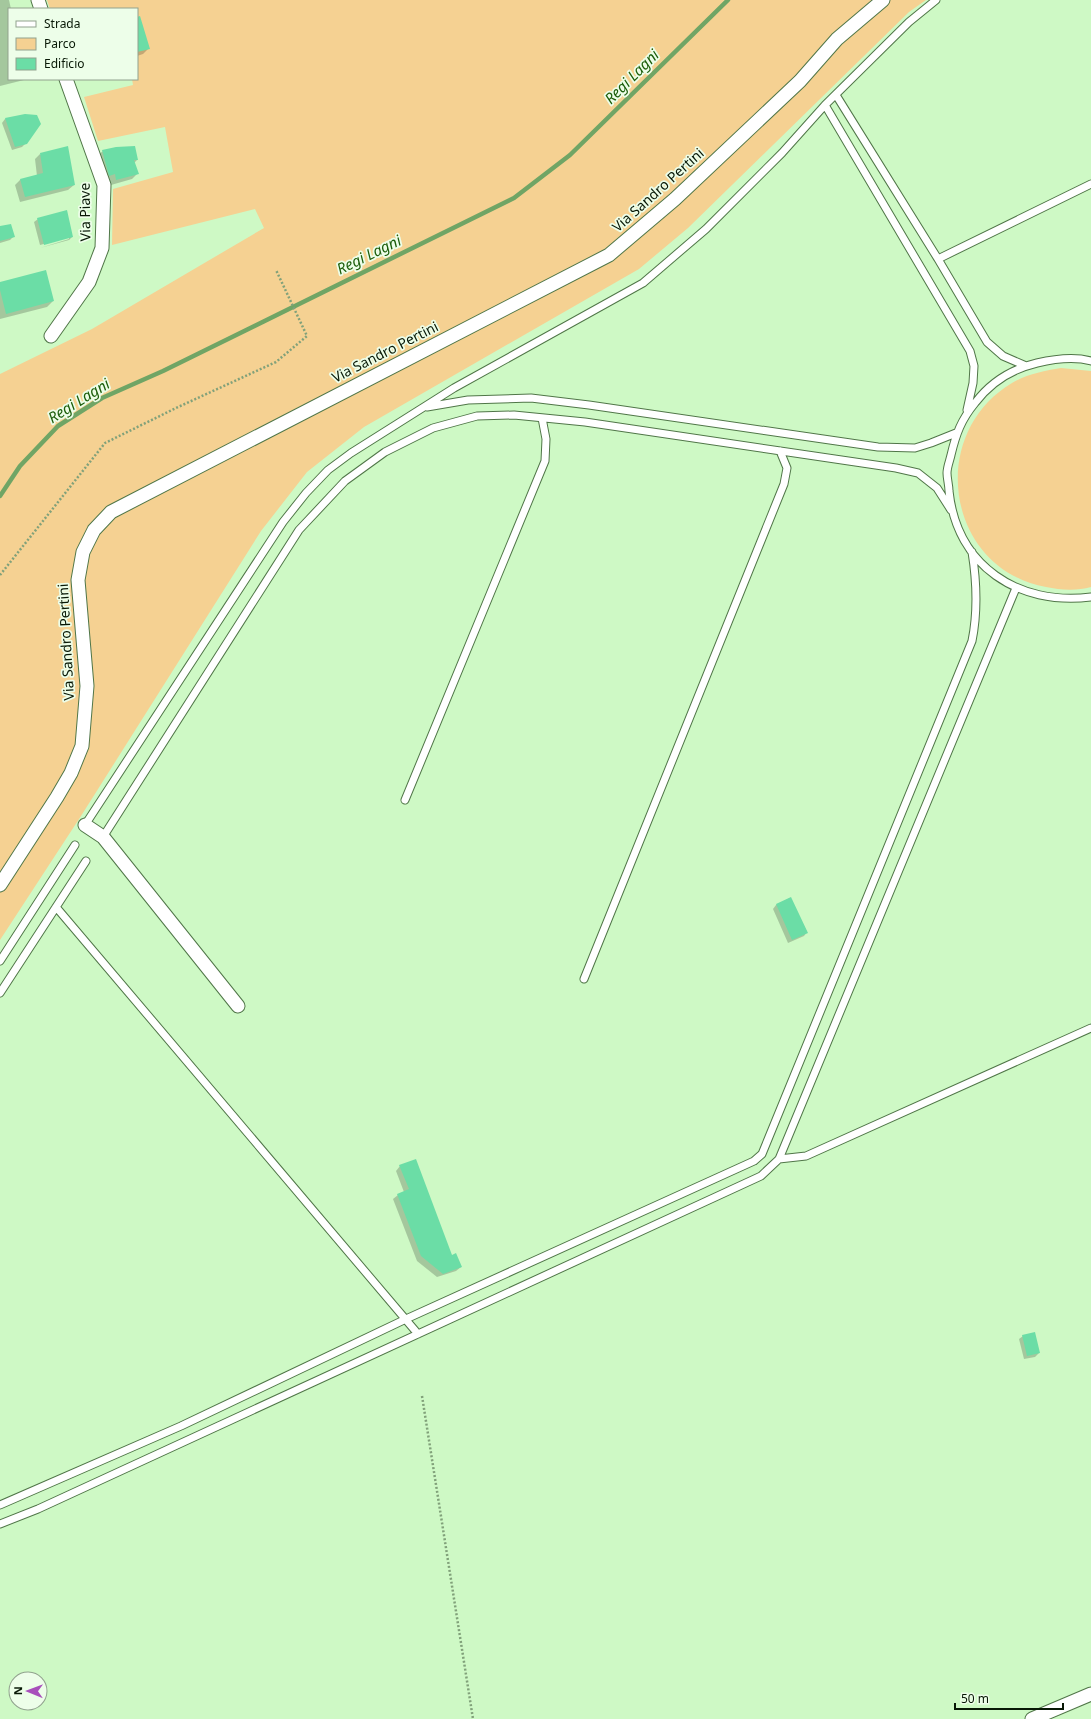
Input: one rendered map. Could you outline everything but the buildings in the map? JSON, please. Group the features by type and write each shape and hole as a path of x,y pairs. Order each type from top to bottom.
{"street":[{"name":"Via Sandro Pertini","path":"0,885 57,797 71,773 82,746 87,686 78,580 83,552 94,530 111,512 608,255 675,199 800,80 837,39 883,0"},
{"name":"Via Piave","path":"50,336 89,282 102,248 104,184 66,80"},
{"path":"85,825 103,837 238,1006"},
{"path":"1032,1719 1091,1694"}],"lane":[{"path":"85,825 283,522 306,493 328,470 351,453 454,388 643,283 706,229 782,153 825,105 908,22 936,0"},
{"path":"836,95 938,259 987,342 1003,356 1026,366"},
{"path":"825,105 970,350 974,366 973,383 966,413 956,434 947,472 951,510"},
{"path":"938,259 1091,184"},
{"path":"966,413 982,393 1003,377 1026,366 1055,359 1085,359 1091,361"},
{"path":"423,408 468,400 531,398 878,447 915,448 956,434"},
{"path":"103,837 299,530 345,481 386,452 433,428 477,416 514,415 585,422 896,468 918,473 937,488 951,510 960,532 972,552 992,573 1016,588 1040,596 1065,600 1091,597"},
{"path":"405,800 545,461 546,439 542,418"},
{"path":"584,979 784,484 787,468 780,451"},
{"path":"0,1505 181,1426 406,1319 754,1161 762,1154 972,641 977,605 976,575 972,552"},
{"path":"0,1524 38,1509 761,1176 780,1160 1016,588"},
{"path":"0,960 74,844"},
{"path":"0,993 86,861"},
{"path":"56,907 418,1334"},
{"path":"780,1160 806,1156 1091,1028"}],"path":[{"path":"0,575 105,443 176,408 276,362 307,336 276,270"},
{"path":"422,1396 473,1719"}],"green space":[{"path":"47,0 926,0 909,12 688,228 639,269 364,427 307,472 261,531 81,816 0,940 0,374 92,329 264,228 255,209 112,245 113,189 173,172 165,127 98,141 84,97 133,85 132,80 138,80 138,8 50,8"},
{"path":"1061,368 1091,371 1091,587 1074,590 1046,587 1012,575 986,555 969,528 959,497 959,465 967,434 985,406 1012,383 1024,377"}],"waterway":[{"name":"Regi Lagni","path":"0,496 20,466 58,426 102,398 163,371 514,198 570,155 728,0"}]}
